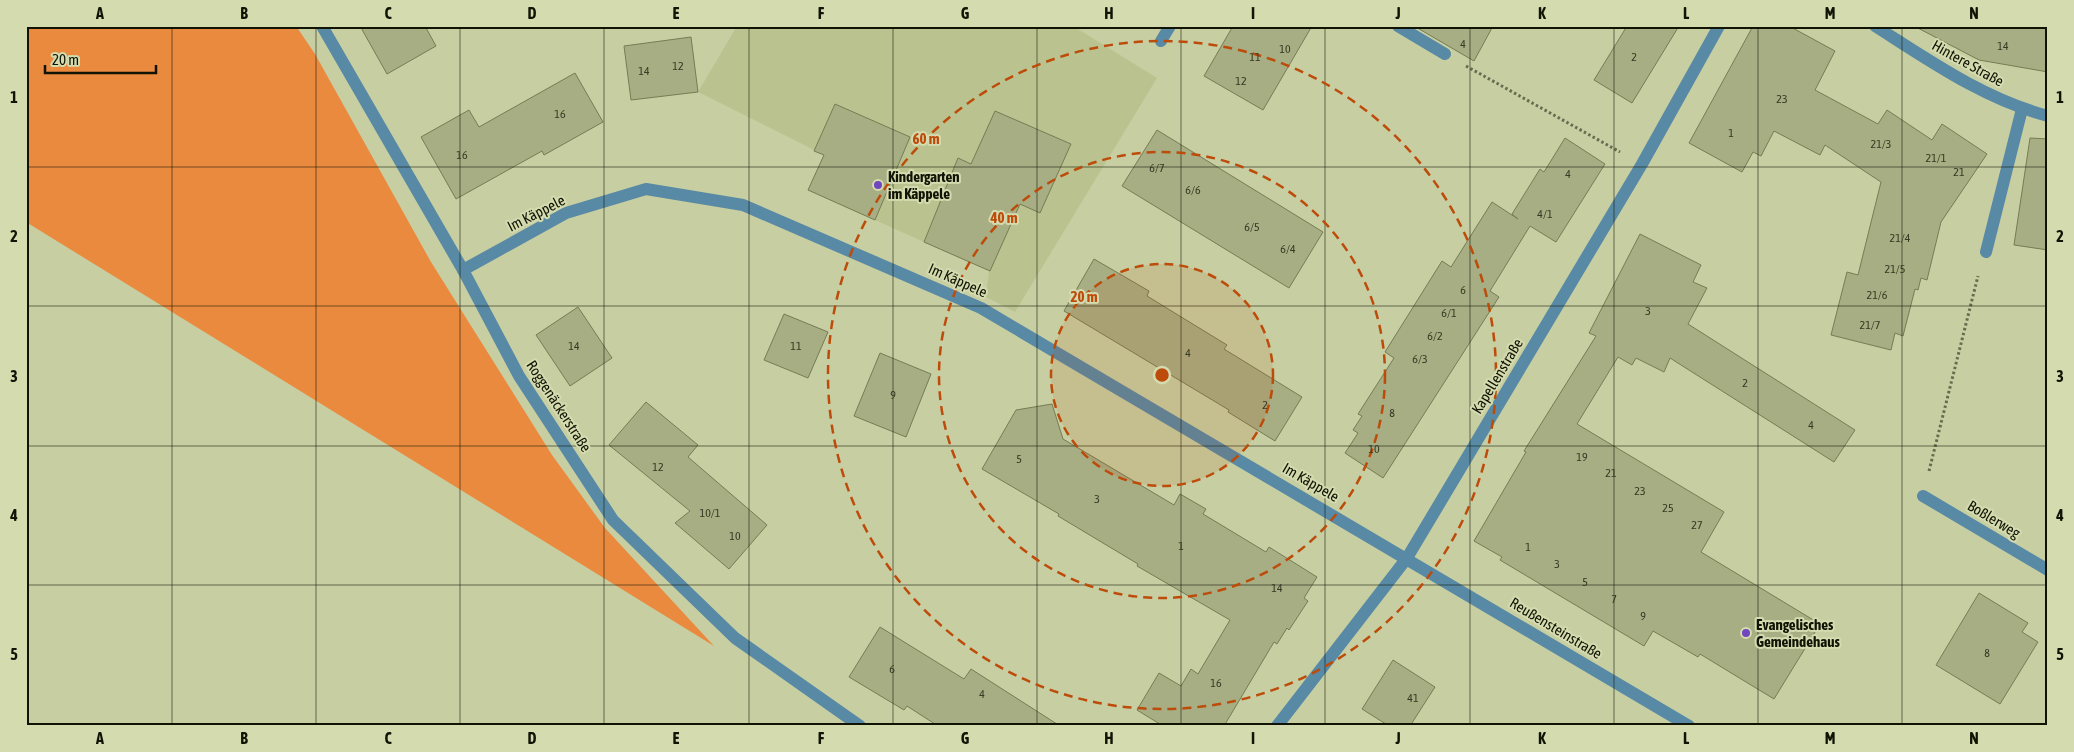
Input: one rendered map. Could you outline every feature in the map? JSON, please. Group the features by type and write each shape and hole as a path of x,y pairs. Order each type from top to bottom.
{"street":[{"name":"Roggenäckerstraße","path":"322,26 463,270 519,376 613,520 735,638 860,726"},
{"path":"1161,41 1170,26"},
{"path":"1398,26 1444,54"},
{"name":"Kapellenstraße","path":"1277,726 1407,558 1642,164 1719,26"},
{"name":"Hintere Straße","path":"1875,26 1961,81 2022,109 2048,116"},
{"path":"1986,252 2022,109"},
{"name":"Im Käppele","path":"463,270 566,213 646,189 743,205 981,308 1407,558"},
{"name":"Boßlerweg","path":"1923,496 2048,570"},
{"name":"Reußensteinstraße","path":"1407,558 1689,726"}],"path":[{"path":"1444,54 1642,164"},
{"path":"1923,496 1981,263 1986,252"}],"shaded area":[{"path":"26,26 296,26 315,54 431,262 552,455 605,528 714,646 26,222"},
{"path":"737,26 1073,26 1157,78 1015,312 986,297 989,271 808,190 824,155 698,92"}],"building":[{"path":"360,26 425,26 436,46 387,74"},
{"path":"1233,26 1312,26 1263,110 1204,76"},
{"path":"1414,26 1493,26 1474,61"},
{"path":"1627,26 1679,26 1632,103 1594,80"},
{"path":"1753,26 1789,26 1835,51 1815,90 1878,124 1887,110 1932,140 1942,124 1987,154 1941,222 1927,280 1921,278 1918,290 1915,289 1903,336 1895,333 1891,350 1831,335 1847,272 1858,275 1881,182 1825,145 1820,155 1774,131 1761,156 1753,152 1742,172 1689,143"},
{"path":"1914,26 2048,26 2048,72 1979,60"},
{"path":"691,37 698,92 631,100 624,46"},
{"path":"575,73 603,122 544,155 542,151 456,199 421,137 469,110 479,127"},
{"path":"835,104 910,137 875,220 808,190 824,155 814,151"},
{"path":"995,111 1071,144 1040,213 1020,204 990,271 924,242 958,158 971,164"},
{"path":"1157,130 1323,232 1289,288 1122,186"},
{"path":"1565,138 1605,164 1556,242 1530,226 1490,291 1499,297 1383,478 1345,453 1358,433 1353,430 1362,416 1358,414 1394,358 1385,352 1442,261 1451,267 1492,202 1518,219 1512,214 1540,169 1544,172"},
{"path":"2030,138 2048,139 2048,250 2014,245"},
{"path":"1640,234 1701,265 1693,282 1707,288 1688,324 1855,430 1834,462 1670,358 1664,372 1636,358 1632,365 1618,357 1577,424 1724,512 1701,552 1820,624 1774,699 1700,654 1698,657 1653,631 1644,646 1500,560 1502,557 1474,541 1526,452 1524,451 1596,336 1589,333"},
{"path":"1094,259 1149,291 1147,296 1227,345 1224,349 1302,397 1275,441 1228,412 1229,410 1064,311"},
{"path":"578,307 612,358 570,386 536,335"},
{"path":"784,314 828,332 808,378 764,360"},
{"path":"880,353 931,374 906,437 854,416"},
{"path":"646,402 698,445 688,457 767,525 729,569 675,523 690,511 609,445"},
{"path":"1052,404 1063,439 1174,505 1180,494 1206,509 1203,514 1266,552 1269,547 1317,577 1304,598 1308,601 1289,630 1287,628 1277,644 1274,642 1224,726 1163,726 1137,710 1159,673 1181,686 1191,669 1198,674 1230,620 1137,566 1138,564 1058,516 1059,514 982,469 1016,410"},
{"path":"1979,593 2028,623 2022,632 2038,642 2000,704 1936,665"},
{"path":"880,627 964,679 971,669 1060,726 938,726 907,706 904,710 849,677"},
{"path":"1393,660 1435,687 1410,726 1389,726 1362,709"}],"place":[{"name":"Kindergarten im Käppele","path":"878,185"},
{"name":"Evangelisches Gemeindehaus","path":"1746,633"}]}
